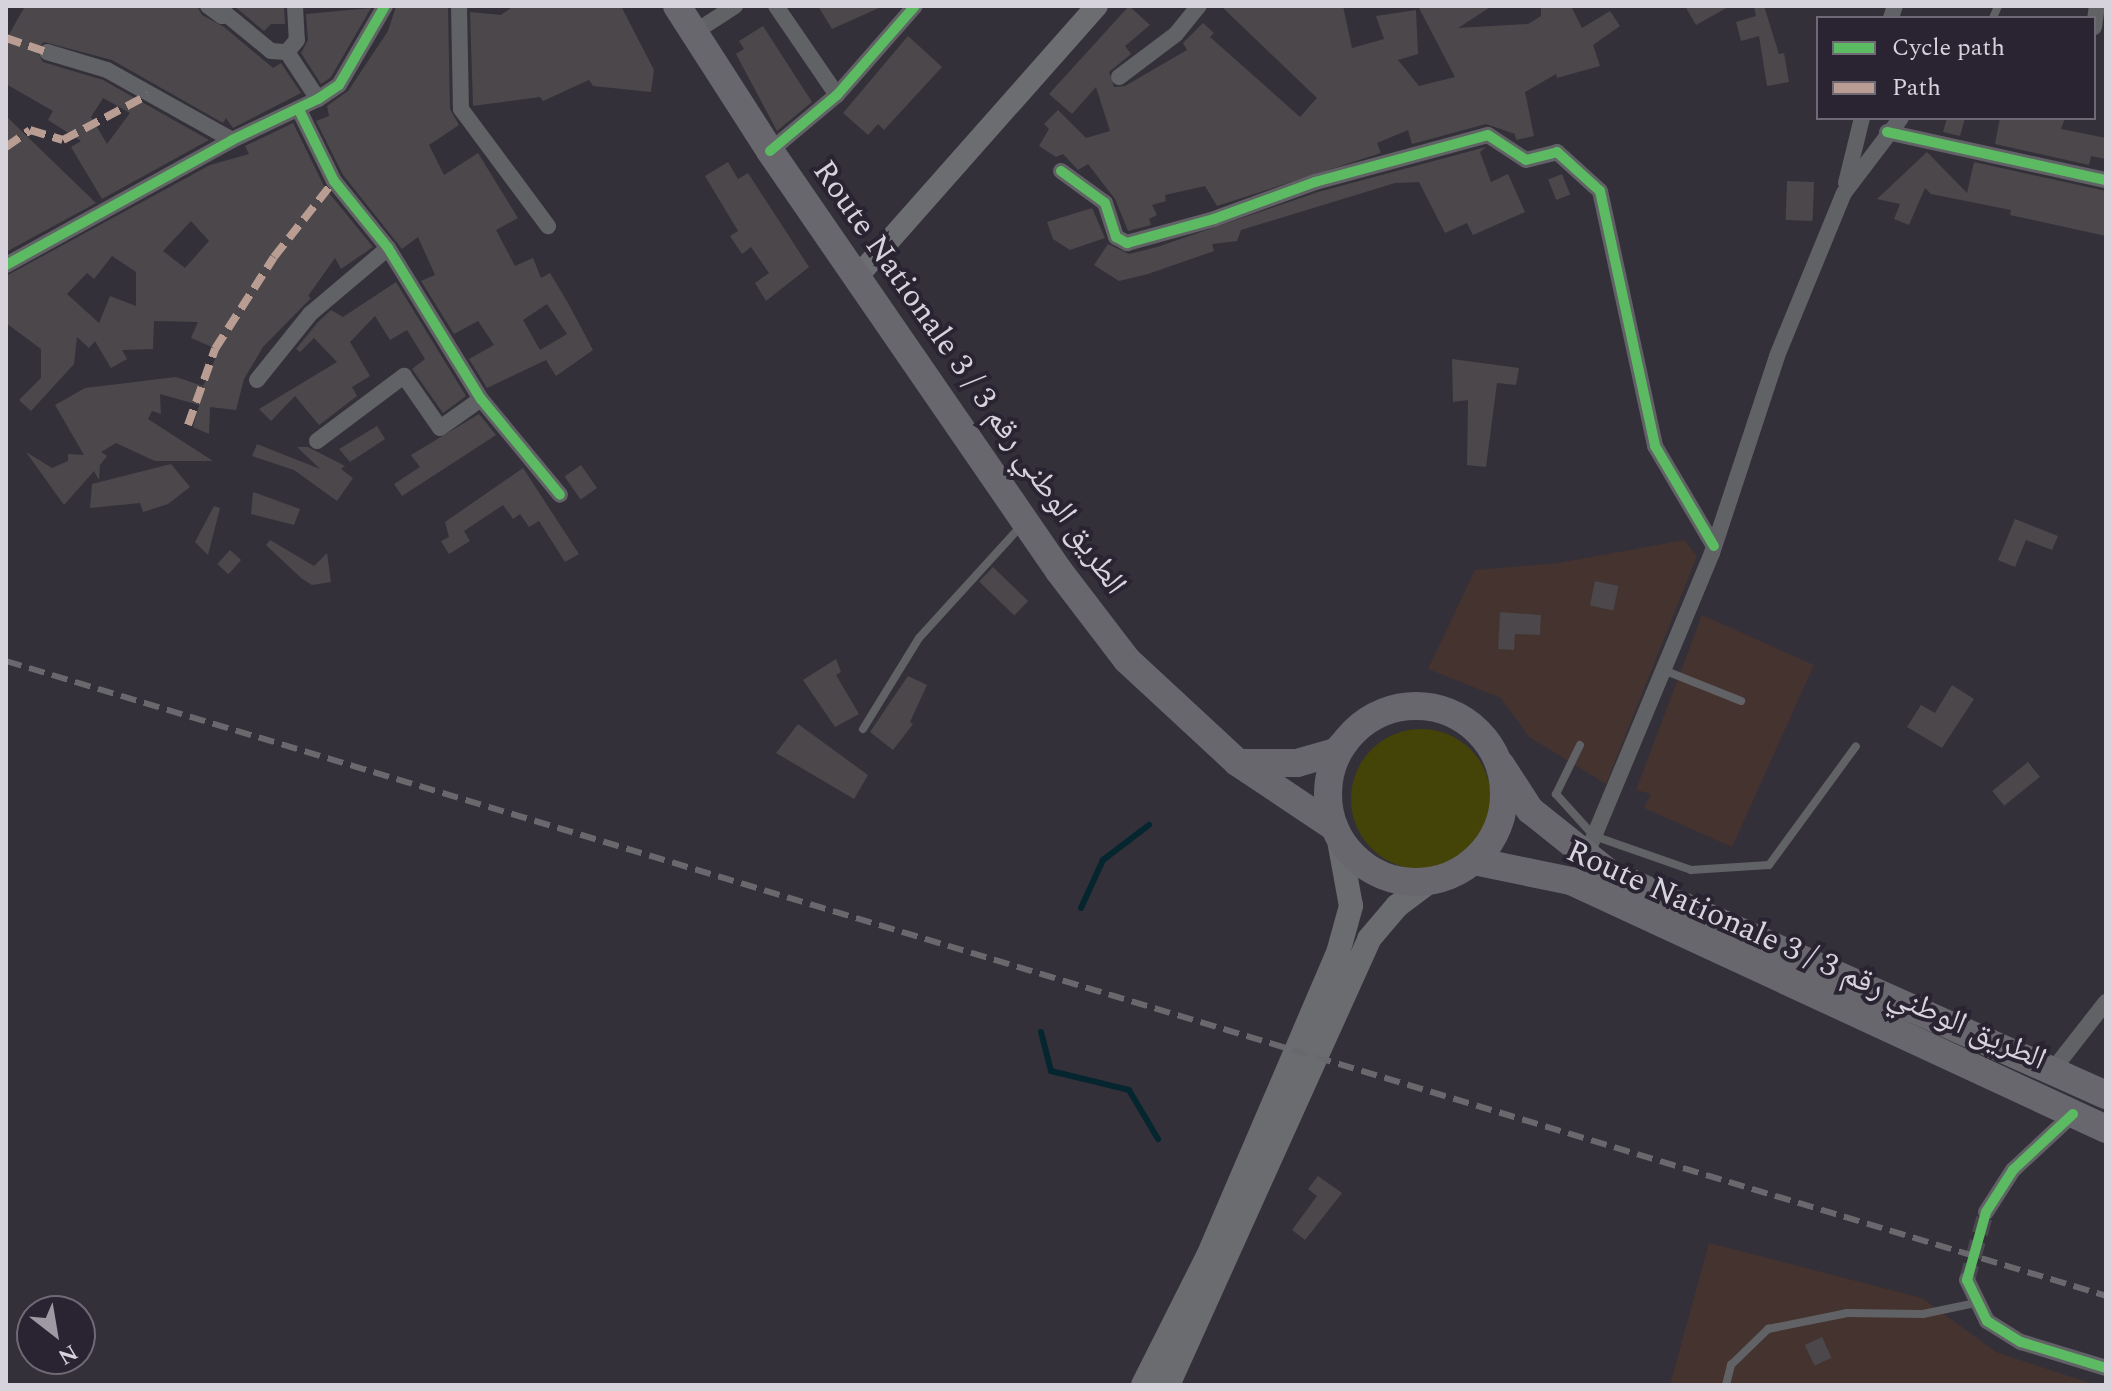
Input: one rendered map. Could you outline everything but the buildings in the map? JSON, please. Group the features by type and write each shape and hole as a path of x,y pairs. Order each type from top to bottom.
{"highway":[{"name":"Route Nationale 3 / الطريق الوطني رقم 3","path":"677,6 770,151 1025,521 1127,660 1237,762"},
{"path":"1401,707 1433,707 1462,718 1486,738 1501,765 1502,817 1488,846 1474,861 1429,882 1376,873 1336,831 1237,762 1297,763 1336,752 1372,718 1401,707"},
{"path":"1336,831 1328,790 1338,754 1348,738"},
{"name":"Route Nationale 3 / الطريق الوطني رقم 3","path":"1501,765 1530,810 1590,847 2106,1095"},
{"name":"Route Nationale 3 / الطريق الوطني رقم 3","path":"1474,861 1571,881 2106,1129"}],"main road":[{"path":"857,277 1097,6"},
{"path":"1143,1385 1195,1285 1338,953 1351,906 1336,831"},
{"path":"1168,1385 1369,939 1397,906 1429,882"}],"street":[{"path":"208,6 229,10 271,51 287,52"},
{"path":"287,52 297,40 295,6"},
{"path":"378,6 385,6"},
{"path":"6,265 232,140 300,112 339,85 385,6"},
{"path":"459,6 461,109 548,226"},
{"path":"695,32 735,6"},
{"path":"776,6 837,95"},
{"path":"770,151 837,95 915,6"},
{"path":"1119,77 1176,34 1199,6"},
{"path":"47,52 107,70 232,140"},
{"path":"287,52 318,99"},
{"path":"300,112 334,181 388,248 481,399 560,495"},
{"path":"1590,847 1666,671 1714,546 1777,356 1844,193 1862,120"},
{"path":"1844,193 1899,120"},
{"path":"1887,132 2106,180"},
{"path":"1061,171 1105,203 1116,237 1127,243 1214,219 1315,182 1488,135 1526,160 1557,152 1600,191 1655,446 1714,546"},
{"path":"257,380 310,314 388,248"},
{"path":"317,441 404,376 440,428 481,399"},
{"path":"2052,1071 2106,1002"},
{"path":"1986,1212 2013,1170 2073,1114"},
{"path":"1967,1280 1975,1303 1987,1321 2021,1342 2106,1368"}],"lane":[{"path":"863,729 919,638 1025,521"},
{"path":"1666,671 1741,701"},
{"path":"1580,745 1556,794 1590,847 1691,870 1769,865 1856,746"},
{"path":"1726,1385 1731,1365 1768,1329 1847,1313 1923,1314 1975,1303"}],"shaded area":[{"path":"1684,540 1697,556 1606,784 1529,737 1501,698 1428,669 1475,570 1559,563"},
{"path":"1702,615 1814,665 1732,847 1644,808 1651,794 1636,790"},
{"path":"1421,729 1448,735 1470,750 1485,772 1491,799 1485,826 1470,848 1448,863 1421,869 1394,863 1372,848 1357,826 1351,799 1357,772 1372,750 1394,735"},
{"path":"1709,1243 1922,1298 1996,1352 2096,1385 1670,1385"}],"waterway":[{"path":"1081,908 1103,860 1149,825"},
{"path":"1041,1032 1051,1071 1129,1090 1158,1139"}],"tunnel":[{"path":"1967,1280 1986,1212"}],"railway":[{"path":"6,661 2106,1296"}],"marked path":[{"path":"6,38 47,52"},
{"path":"6,147 30,130 63,140 148,95"},
{"path":"188,425 215,349 274,257 334,181"}],"cycle path":[{"path":"6,265 232,140 318,99 339,85 385,6"},
{"path":"770,151 837,95 915,6"},
{"path":"300,112 334,181 388,248 481,399 560,495"},
{"path":"1887,132 2106,180"},
{"path":"1061,171 1105,203 1116,237 1127,243 1214,219 1315,182 1488,135 1526,160 1557,152 1600,191 1655,446 1714,546"},
{"path":"2073,1114 2013,1170 1986,1212 1967,1280 1987,1321 2021,1342 2106,1368"}]}
